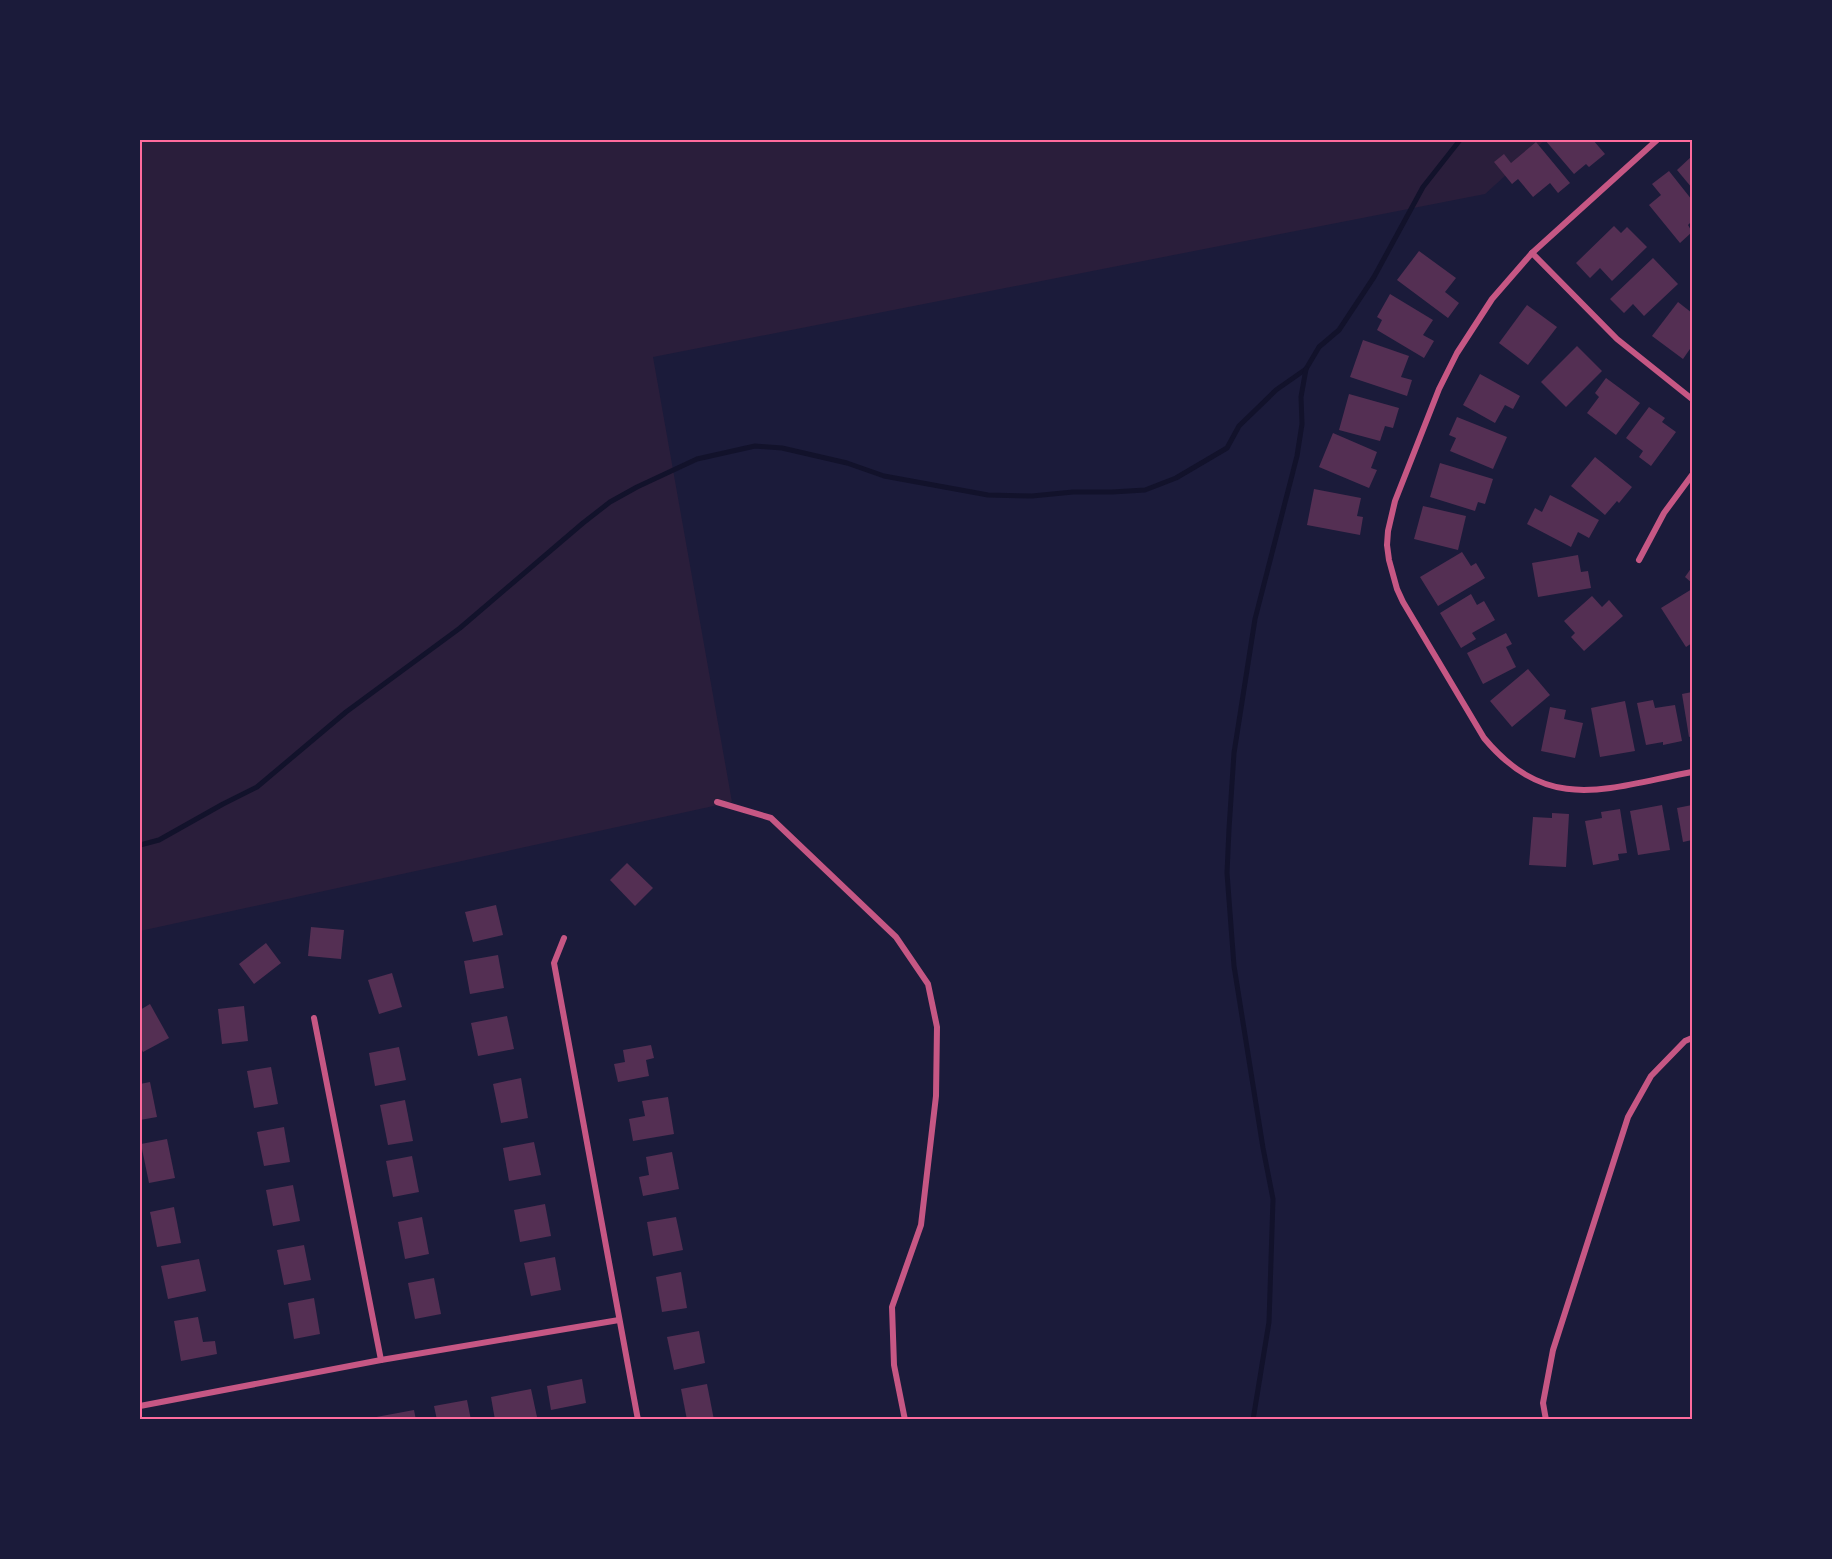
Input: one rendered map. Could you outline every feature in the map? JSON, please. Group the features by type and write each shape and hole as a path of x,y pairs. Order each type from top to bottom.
{"street":[{"path":"1657,140 1532,253 1507,281 1481,316 1457,354 1439,389 1395,501 1387,545 1392,575 1403,602 1484,738 1510,766 1537,782 1576,791 1612,787 1692,772"},
{"path":"1532,253 1617,339 1692,399"},
{"path":"1639,560 1664,513 1692,475"},
{"path":"717,802 771,818 896,937 928,984 937,1027 936,1096 921,1225 892,1307 894,1365 905,1419"},
{"path":"564,938 554,963 638,1419"},
{"path":"315,1018 381,1360"},
{"path":"1546,1419 1543,1403 1553,1350 1628,1117 1651,1076 1685,1041 1692,1038"},
{"path":"140,1406 381,1360 619,1320"}],"shaded area":[{"path":"140,140 1545,140 1485,194 653,357 732,802 140,931"}],"building":[{"path":"1545,140 1593,140 1605,154 1589,167 1586,164 1574,174"},
{"path":"1536,142 1570,183 1558,193 1550,183 1533,197 1518,179 1512,184 1494,162 1504,154 1511,163"},
{"path":"1692,156 1692,188 1677,170"},
{"path":"1669,171 1692,200 1692,221 1688,225 1692,232 1680,243 1649,205 1661,195 1652,184"},
{"path":"1614,226 1621,233 1627,227 1647,247 1612,281 1600,268 1590,278 1576,263"},
{"path":"1419,251 1456,278 1445,292 1459,303 1448,318 1397,280"},
{"path":"1653,258 1678,284 1644,316 1633,304 1624,313 1610,299"},
{"path":"1390,294 1433,320 1423,335 1434,341 1424,358 1377,330 1382,320 1377,317"},
{"path":"1678,302 1692,313 1692,346 1683,359 1652,336"},
{"path":"1527,305 1557,327 1528,365 1499,343"},
{"path":"1363,340 1409,356 1401,377 1412,380 1407,396 1350,377"},
{"path":"1577,346 1602,371 1566,407 1541,382"},
{"path":"1480,374 1520,396 1513,409 1505,405 1495,423 1463,405"},
{"path":"1606,378 1640,403 1616,435 1587,413 1599,397 1595,393"},
{"path":"1349,394 1399,408 1393,428 1385,426 1380,441 1339,430"},
{"path":"1649,407 1665,418 1662,422 1676,432 1651,466 1639,457 1643,451 1626,438"},
{"path":"1457,417 1507,437 1493,469 1450,451 1456,438 1449,435"},
{"path":"1333,433 1377,452 1371,468 1377,470 1369,488 1319,467"},
{"path":"1595,457 1632,487 1605,515 1571,486"},
{"path":"1440,463 1493,479 1485,504 1478,502 1475,511 1430,497"},
{"path":"1314,489 1361,498 1357,516 1363,517 1360,535 1307,525"},
{"path":"1550,495 1599,520 1589,538 1578,532 1571,547 1527,524 1535,508 1542,512"},
{"path":"1423,506 1466,516 1458,550 1414,539"},
{"path":"1462,552 1471,566 1476,563 1485,578 1438,606 1420,577"},
{"path":"1578,555 1581,572 1588,571 1591,588 1538,597 1532,563"},
{"path":"1692,567 1692,583 1685,577"},
{"path":"1692,589 1692,643 1686,647 1661,608"},
{"path":"1471,594 1477,605 1484,601 1495,620 1472,633 1476,639 1461,648 1440,613"},
{"path":"1592,596 1602,607 1609,600 1623,616 1584,651 1571,637 1575,633 1564,621"},
{"path":"1506,633 1512,644 1506,647 1516,667 1483,684 1467,653"},
{"path":"1528,669 1550,695 1512,727 1490,701"},
{"path":"1692,692 1692,736 1689,737 1682,694"},
{"path":"1653,700 1655,708 1675,705 1682,741 1663,745 1663,742 1646,745 1637,703"},
{"path":"1625,701 1635,751 1600,757 1591,708"},
{"path":"1550,707 1566,710 1564,719 1583,723 1575,758 1541,751"},
{"path":"1662,805 1670,850 1638,855 1630,811"},
{"path":"1692,805 1692,840 1683,842 1677,808"},
{"path":"1620,809 1627,853 1618,854 1619,860 1593,865 1585,821 1602,818 1601,812"},
{"path":"1552,813 1569,814 1566,867 1529,865 1533,817 1552,818"},
{"path":"627,863 653,888 635,906 610,880"},
{"path":"496,905 503,935 473,942 465,912"},
{"path":"311,927 344,930 341,959 308,956"},
{"path":"266,943 281,963 254,984 239,964"},
{"path":"498,955 504,988 470,994 464,961"},
{"path":"392,973 402,1007 379,1014 368,980"},
{"path":"150,1004 169,1038 143,1052 140,1046 140,1010"},
{"path":"244,1006 248,1041 222,1044 218,1009"},
{"path":"507,1016 514,1049 478,1056 471,1023"},
{"path":"651,1045 654,1058 646,1060 649,1076 618,1082 614,1064 625,1062 623,1050"},
{"path":"399,1047 406,1080 375,1086 369,1053"},
{"path":"271,1067 278,1104 254,1108 247,1071"},
{"path":"521,1078 528,1118 501,1123 493,1084"},
{"path":"150,1082 157,1117 140,1120 140,1084"},
{"path":"668,1097 674,1134 633,1141 629,1119 645,1116 642,1101"},
{"path":"405,1100 413,1141 388,1145 380,1105"},
{"path":"284,1127 290,1162 264,1166 257,1132"},
{"path":"167,1139 175,1178 149,1183 141,1144"},
{"path":"534,1142 541,1175 509,1181 503,1148"},
{"path":"672,1152 679,1189 643,1196 639,1177 649,1175 646,1157"},
{"path":"412,1156 419,1192 393,1197 386,1161"},
{"path":"293,1185 300,1221 273,1226 266,1190"},
{"path":"545,1204 551,1236 520,1242 514,1210"},
{"path":"174,1207 181,1243 157,1247 150,1212"},
{"path":"422,1217 429,1254 405,1259 398,1222"},
{"path":"676,1217 683,1250 653,1256 647,1222"},
{"path":"304,1245 311,1280 284,1285 277,1250"},
{"path":"555,1257 561,1290 531,1296 524,1263"},
{"path":"199,1259 206,1291 168,1299 161,1266"},
{"path":"681,1272 687,1308 662,1312 656,1277"},
{"path":"434,1278 441,1314 415,1319 408,1283"},
{"path":"314,1298 320,1334 294,1339 288,1303"},
{"path":"198,1317 203,1342 215,1341 217,1354 181,1361 174,1321"},
{"path":"699,1331 705,1363 674,1370 667,1337"},
{"path":"582,1379 586,1403 551,1410 547,1386"},
{"path":"707,1384 714,1420 687,1420 681,1389"},
{"path":"531,1389 537,1417 523,1420 495,1420 491,1397"},
{"path":"467,1400 471,1420 437,1420 434,1406"},
{"path":"414,1410 416,1420 371,1420 371,1418"}],"waterway":[{"path":"140,845 159,840 257,787 346,712 460,628 610,502 697,459 755,446 782,448 847,463 884,476 988,495 1032,496 1073,492 1145,490 1176,478 1227,448 1239,426 1276,390 1306,369 1319,347 1339,330 1374,277 1423,187 1460,140"},
{"path":"1253,1420 1269,1322 1273,1199 1234,966 1227,873 1229,829 1234,753 1255,619 1297,456 1302,424 1301,397 1306,369"}]}
